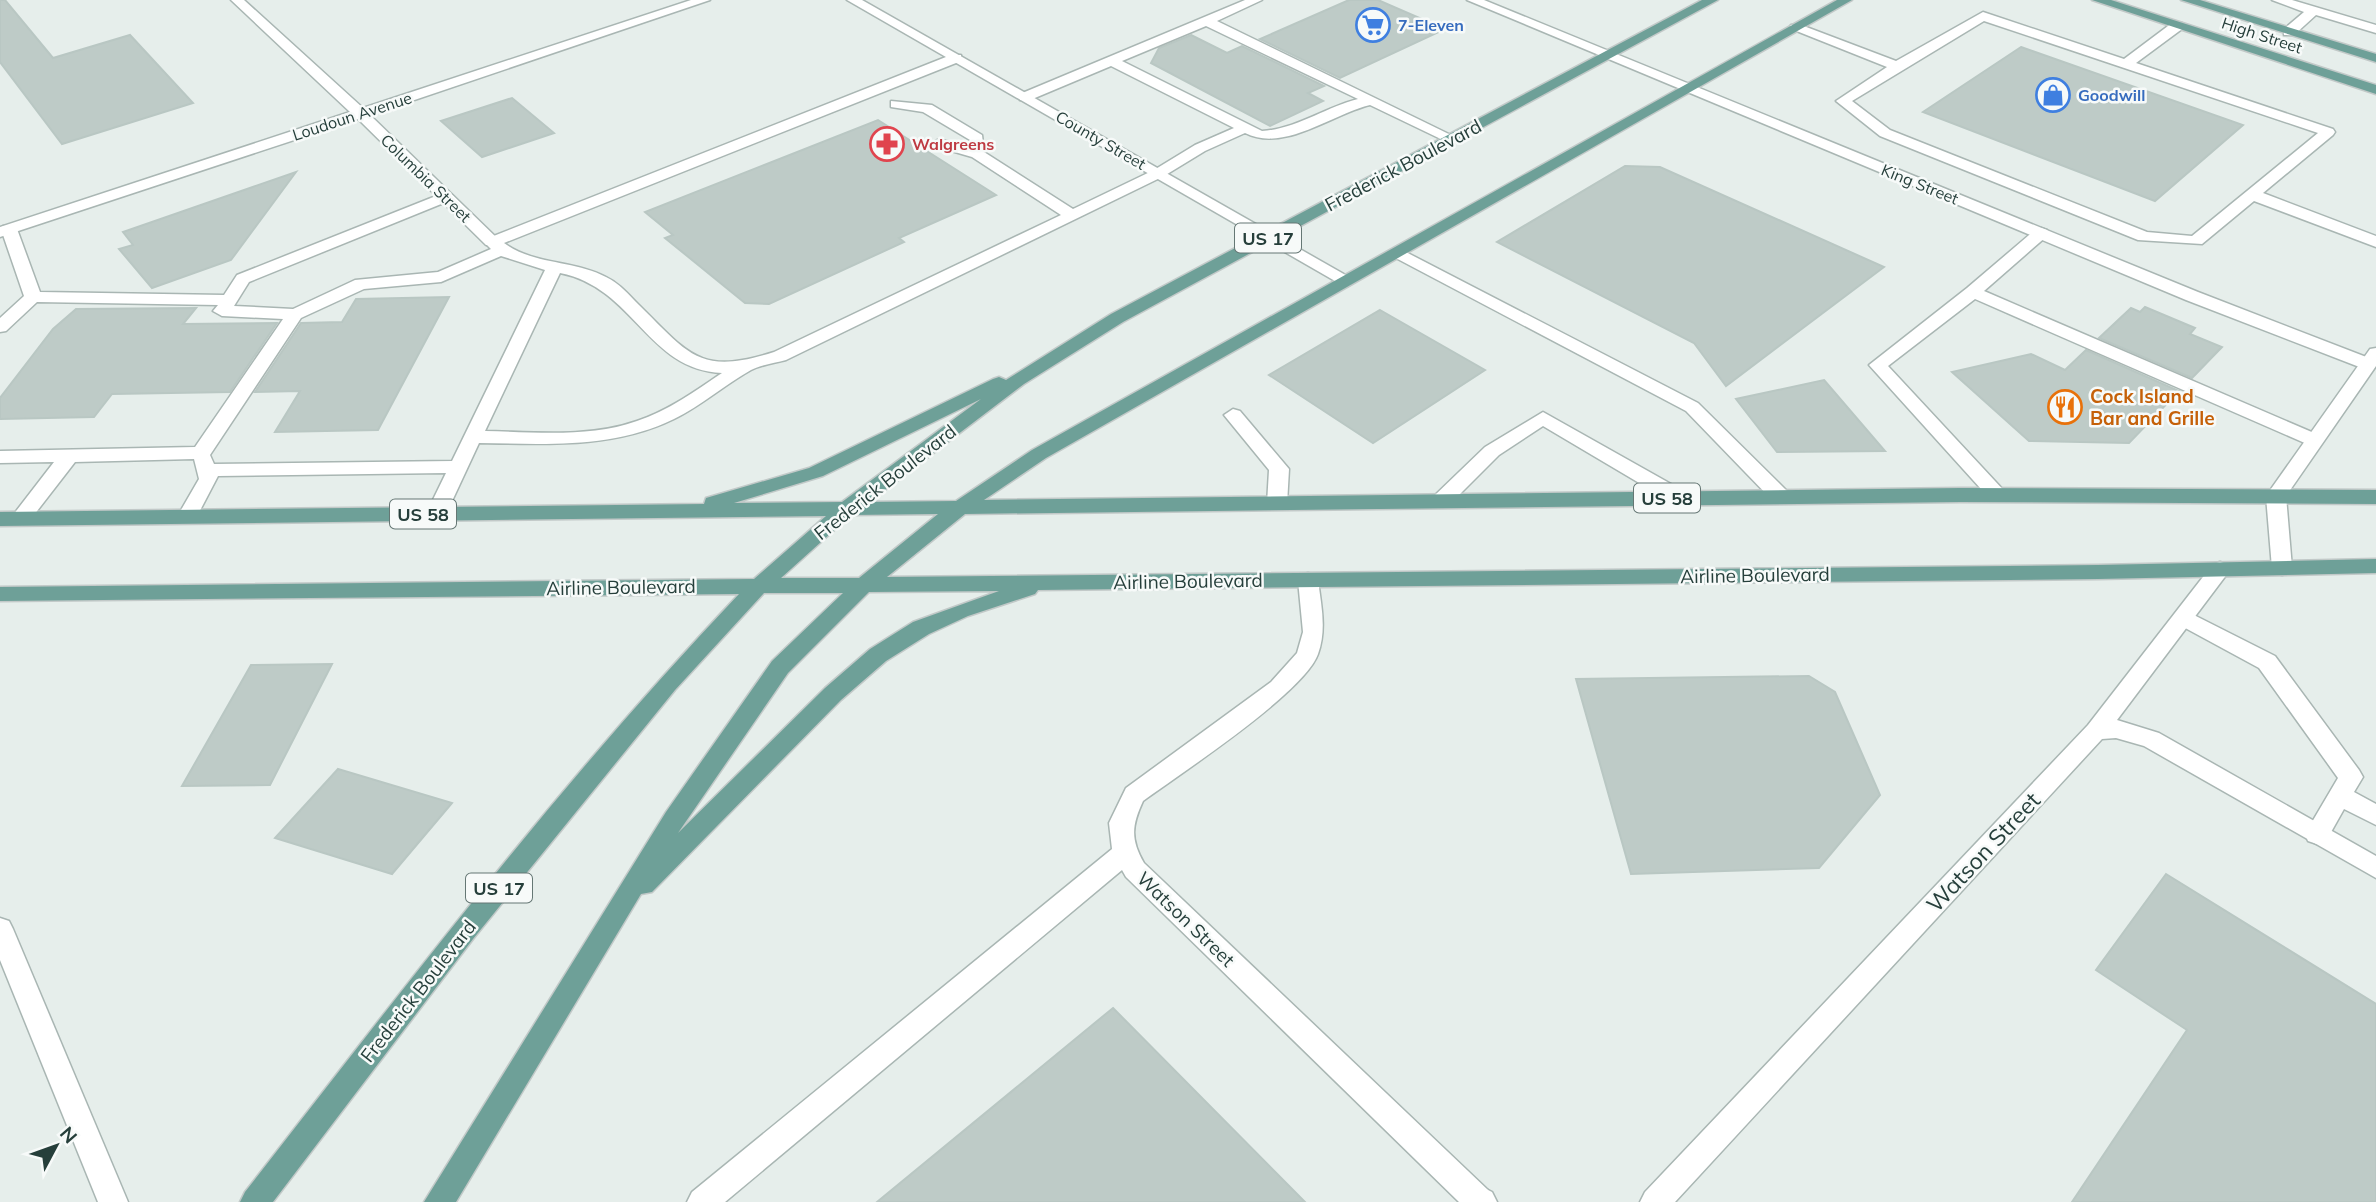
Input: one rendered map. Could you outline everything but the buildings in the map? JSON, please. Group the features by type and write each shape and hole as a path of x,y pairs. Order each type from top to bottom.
{"main road":[{"name":"Frederick Boulevard","path":"255,1202 472,920 667,684 759,586 846,509 1018,380 1117,318 1712,0"},
{"path":"439,1202 674,819 779,667 864,584 959,508 1039,454 1846,0"},
{"name":"High Street","path":"2098,0 2376,90"},
{"name":"High Street","path":"2187,0 2376,58"},
{"path":"689,511 816,472 1060,354"},
{"name":"US 58","path":"10,519 1781,497 2376,497"},
{"name":"Airline Boulevard","path":"0,594 2376,566"},
{"path":"620,908 833,694 878,655 921,628 961,611 1048,583"}],"street":[{"name":"Columbia Street","path":"237,0 360,113 497,246"},
{"name":"Loudoun Avenue","path":"5,230 704,0"},
{"name":"County Street","path":"853,0 1348,281"},
{"path":"1026,97 1256,0"},
{"name":"King Street","path":"1473,0 2041,233 2372,359"},
{"path":"2278,0 2376,29"},
{"path":"2289,32 2314,11"},
{"path":"1983,16 2328,132 2196,241 2144,237 1885,133 1843,101 1898,66 1983,16"},
{"path":"1207,21 1452,139"},
{"path":"2126,64 2177,26"},
{"path":"1796,28 1898,66"},
{"path":"446,197 243,279 222,311 295,314 361,284 441,277 497,246 956,58"},
{"path":"1112,61 1242,129 1260,135 1290,132 1335,110 1372,100"},
{"path":"876,91 896,104 927,108 977,138 977,154"},
{"path":"896,104 904,123"},
{"path":"497,246 527,262 584,272 605,282 689,361 715,367 745,366 780,356 1159,173 1200,148 1242,129"},
{"path":"939,144 977,154 1072,215"},
{"path":"2253,195 2376,242"},
{"path":"5,230 33,297"},
{"path":"1998,495 1878,365 1973,292 2041,233"},
{"path":"1398,253 1692,407 1781,497"},
{"path":"436,514 554,268"},
{"path":"1973,292 2314,440"},
{"path":"0,327 33,297 228,300"},
{"path":"187,517 208,479 204,461 295,314"},
{"path":"2282,568 2276,496 2372,359"},
{"path":"473,437 595,436 623,432 665,417 745,366"},
{"path":"1233,415 1279,469 1277,503"},
{"path":"1440,502 1492,451 1543,418 1680,498"},
{"path":"0,457 69,456 459,467"},
{"path":"10,519 69,456"},
{"name":"Watson Street","path":"1655,1202 2096,731 2220,569"},
{"name":"Watson Street","path":"1308,580 1314,632 1307,656 1279,688 1135,794 1121,823 1125,853 1135,870 1479,1201"},
{"path":"2184,618 2267,662 2351,777 2317,834"},
{"path":"2096,731 2116,729 2151,739 2376,868"},
{"path":"2339,795 2376,815"},
{"path":"702,1202 1125,853"},
{"path":"0,929 113,1202"}],"place":[{"name":"7-Eleven","path":"1373,25"},
{"name":"Goodwill","path":"2053,95"},
{"name":"Walgreens","path":"887,144"},
{"name":"Cock Island Bar and Grille","path":"2065,407"}]}
